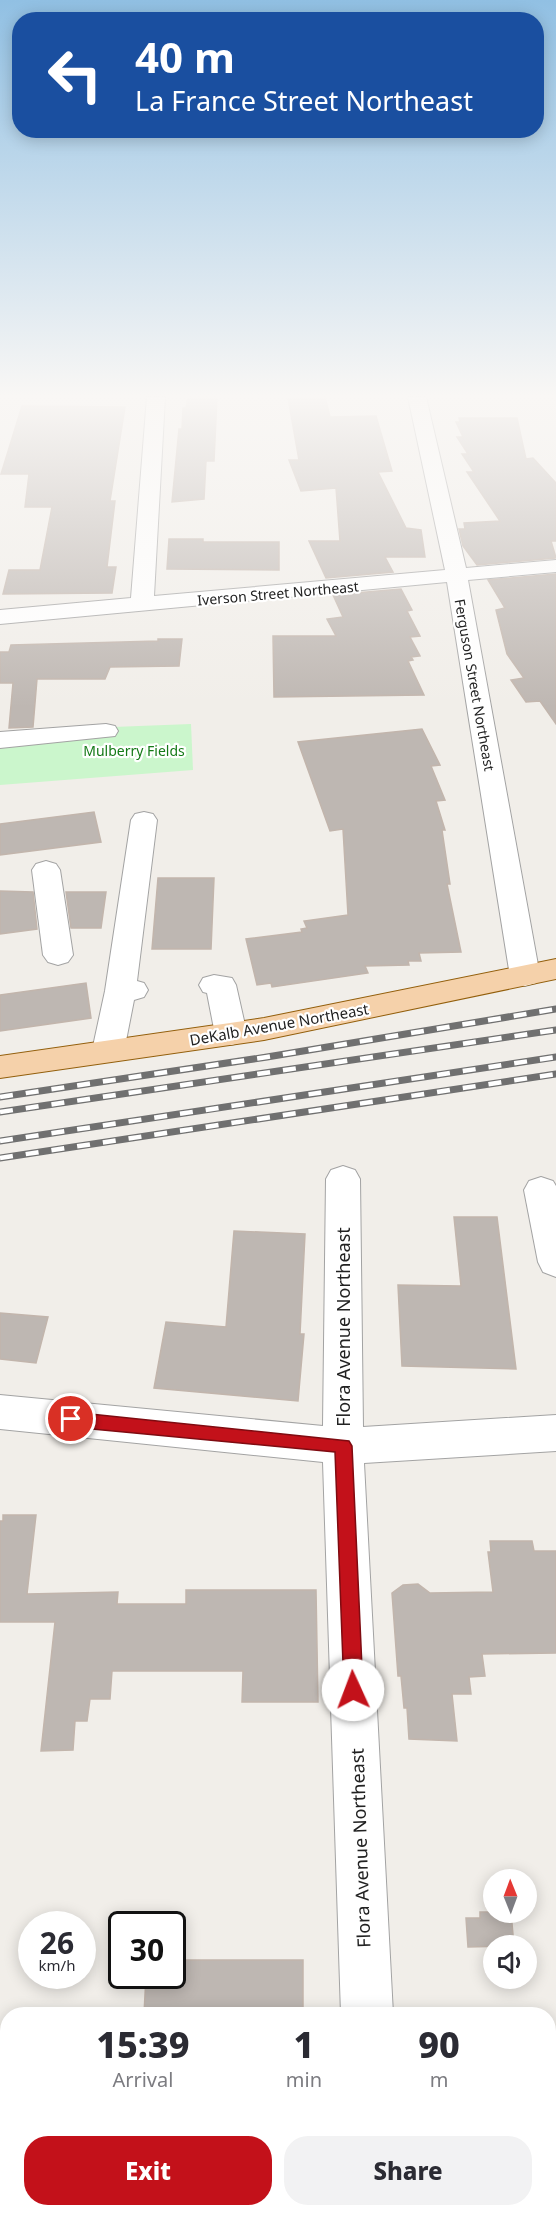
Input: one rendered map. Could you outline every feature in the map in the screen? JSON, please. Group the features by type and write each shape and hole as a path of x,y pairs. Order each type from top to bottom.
{"main road":[{"name":"DeKalb Avenue Northeast","path":"0,1067 231,1034 556,969"}],"street":[{"path":"142,605 149,500"},
{"name":"Ferguson Street Northeast","path":"440,500 457,577 525,976"},
{"name":"Iverson Street Northeast","path":"0,616 457,577 556,566"},
{"path":"0,740 106,731"},
{"path":"108,1052 126,991 144,820"},
{"path":"46,870 58,955"},
{"path":"214,985 221,985 231,1034"},
{"name":"Flora Avenue Northeast","path":"343,1179 343,1446 367,2007"},
{"path":"541,1190 556,1262"},
{"path":"0,1412 343,1446 556,1433"}],"green space":[{"name":"Mulberry Fields","path":"191,724 193,770 0,785 0,744 113,727"}],"building":[{"path":"26,500 115,501 107,567 116,567 112,593 3,594 9,570 40,570 52,507 25,507"},
{"path":"337,500 392,500 406,528 421,530 425,557 385,557 393,572 326,578 309,541 340,541"},
{"path":"486,500 556,500 556,541 551,541 556,558 477,565 463,546 459,529 465,529 464,523 500,521"},
{"path":"169,539 203,539 203,542 279,542 279,570 167,569"},
{"path":"556,574 556,724 540,701 526,702 511,680 524,678 507,654 496,610 505,608 488,580"},
{"path":"401,589 412,610 407,611 420,636 410,637 420,656 411,657 413,660 408,661 424,695 274,697 273,636 336,636 327,619 343,617 333,595"},
{"path":"158,639 182,639 179,666 110,667 105,679 37,679 33,727 9,728 13,683 0,683 0,652 9,652 11,645 158,641"},
{"path":"422,729 440,765 431,766 445,800 436,801 445,830 442,830 450,884 447,884 461,952 419,953 421,961 408,961 409,965 365,966 368,973 272,987 271,983 257,985 246,939 302,932 301,929 307,928 304,921 348,915 343,829 330,831 298,742"},
{"path":"94,812 101,842 0,855 0,824"},
{"path":"158,878 214,878 211,949 152,949"},
{"path":"0,891 33,892 37,929 0,934"},
{"path":"66,892 106,892 101,928 71,928"},
{"path":"86,983 91,1018 0,1031 0,995"},
{"path":"454,1217 497,1217 516,1369 402,1366 398,1285 461,1286"},
{"path":"234,1231 305,1234 300,1334 304,1334 298,1401 154,1388 166,1322 226,1327"},
{"path":"0,1313 48,1317 36,1363 0,1359"},
{"path":"3,1515 36,1515 27,1594 118,1592 117,1604 186,1604 186,1590 316,1590 318,1702 242,1702 243,1671 112,1671 110,1699 90,1699 87,1721 75,1721 73,1750 41,1751 55,1622 0,1622 0,1521 3,1521"},
{"path":"490,1541 532,1541 534,1551 556,1551 556,1653 482,1654 485,1676 469,1677 471,1694 452,1694 457,1741 409,1739 407,1708 404,1708 401,1676 398,1676 392,1593 403,1585 418,1584 430,1593 493,1592 488,1552 491,1552"},
{"path":"480,1912 483,1912 483,1923 512,1923 513,1935 483,1935 483,1947 468,1947 466,1918 480,1918"},
{"path":"186,1960 303,1960 303,2007 144,2007 145,1989 186,1989"}],"railway":[{"path":"0,1097 267,1057 556,1009"},
{"path":"0,1112 556,1030"},
{"path":"0,1141 556,1057"},
{"path":"0,1158 556,1074"}],"route":[{"path":"71,1419 343,1446 353,1690"}]}
